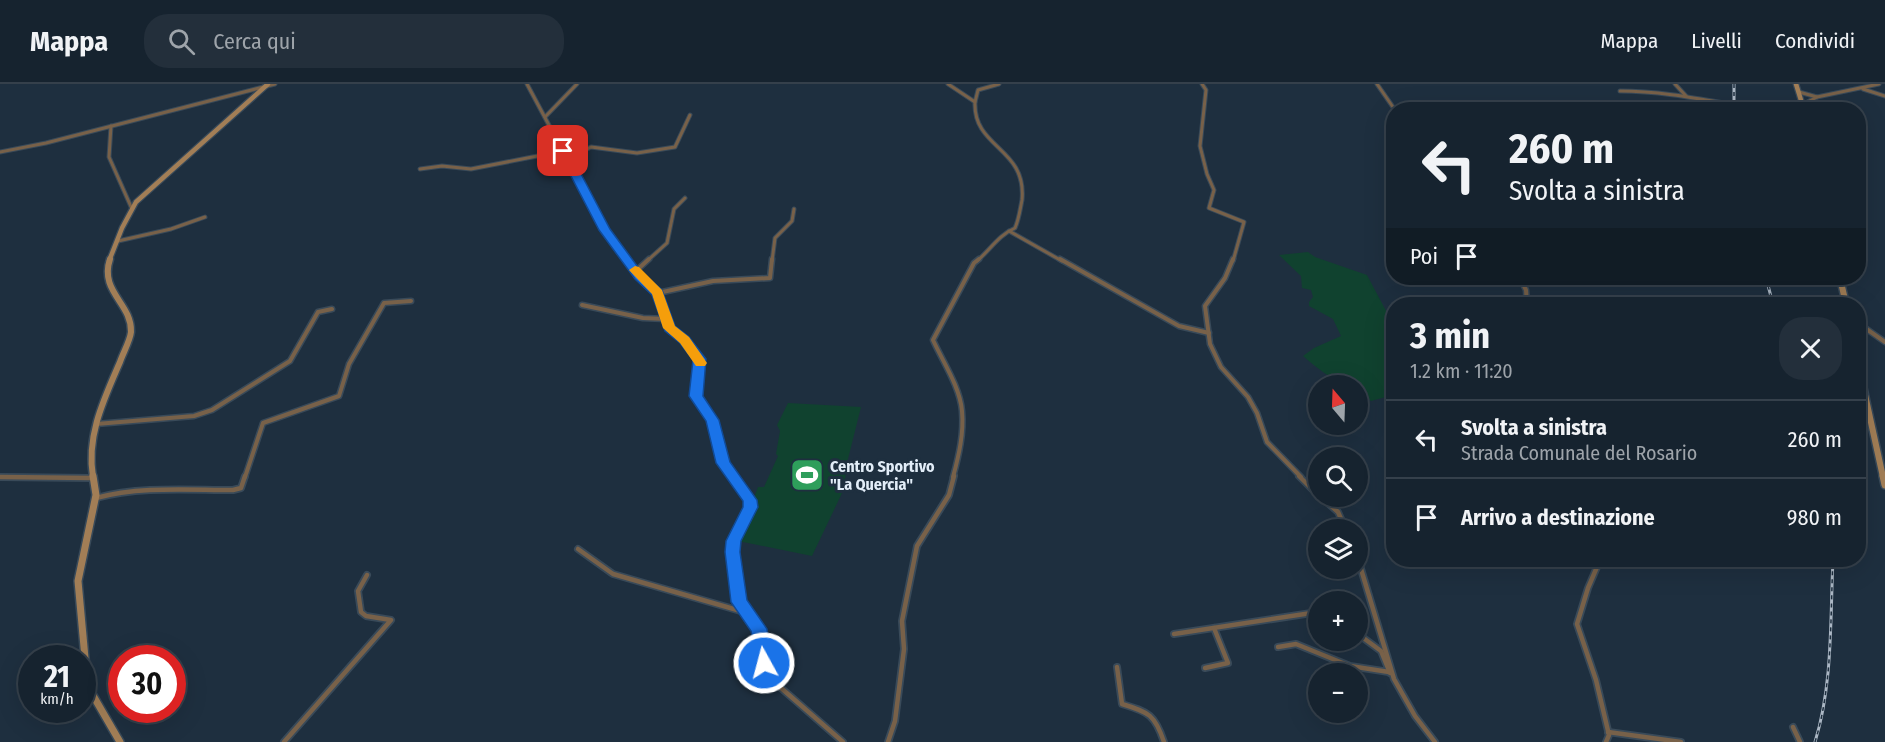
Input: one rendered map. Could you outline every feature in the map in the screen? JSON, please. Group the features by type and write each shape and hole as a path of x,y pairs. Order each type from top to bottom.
{"main road":[{"path":"1796,84 1802,102"},
{"path":"120,742 96,702 87,680 78,594 79,571 96,498 92,478 91,444 95,424 131,334 130,322 105,273 132,208 142,196 266,85"},
{"path":"1866,399 1885,485"}],"street":[{"path":"0,152 275,84"},
{"path":"527,84 605,230 636,271 658,293 670,328 684,340 699,359 696,396 712,420 724,463 750,500 750,507 733,545 738,597 745,612 759,629 762,659 773,681 843,742"},
{"path":"545,117 577,84"},
{"path":"948,84 975,102"},
{"path":"981,84 982,88"},
{"path":"888,742 895,721 904,649 902,621 917,546 949,495 961,446 962,411 959,397 933,340 974,263 1003,233 1009,231 1017,223 1023,195 1020,170 984,131 975,114 978,90 999,84"},
{"path":"1202,84 1206,90 1200,146 1207,174 1214,190 1209,208 1214,212 1235,215 1244,222 1234,256 1224,279 1207,300 1205,306 1210,344 1221,367 1248,397 1257,413 1267,442 1308,485"},
{"path":"1377,84 1389,102"},
{"path":"1675,84 1687,97"},
{"path":"1800,96 1814,98 1879,84"},
{"path":"1861,89 1885,96"},
{"path":"1620,91 1656,91 1718,102"},
{"path":"1800,96 1814,98"},
{"path":"1810,102 1814,98"},
{"path":"567,159 591,147 637,153 676,146 690,116"},
{"path":"111,126 109,156 132,208"},
{"path":"420,169 442,166 471,169 563,151"},
{"path":"636,271 667,243 675,207 685,198"},
{"path":"658,293 702,282 770,278 775,238 792,221 794,209"},
{"path":"118,241 171,229 205,217"},
{"path":"1009,231 1179,326 1209,333"},
{"path":"96,498 125,492 241,488 263,423 339,396 349,364 384,303 411,302"},
{"path":"582,305 643,318 666,319"},
{"path":"95,424 194,416 212,410 290,361 318,312 332,309"},
{"path":"1866,329 1885,342"},
{"path":"0,477 92,478"},
{"path":"1332,507 1341,519"},
{"path":"578,549 613,574 745,612"},
{"path":"1597,567 1577,624 1596,680 1608,732 1606,742"},
{"path":"284,742 391,620 366,616 361,612 358,591 367,575"},
{"path":"1364,579 1394,679"},
{"path":"1174,634 1308,614"},
{"path":"1205,668 1228,663 1214,628"},
{"path":"1368,641 1381,651 1389,672 1415,716 1435,742"},
{"path":"1278,647 1296,644 1350,666 1389,672"},
{"path":"1117,667 1122,704 1146,712 1156,719 1164,742"},
{"path":"1793,727 1800,742"},
{"path":"1608,732 1681,742"}],"green space":[{"path":"1308,252 1315,257 1367,275 1386,311 1386,397 1371,401 1368,399 1368,375 1328,375 1303,356 1314,348 1341,336 1333,319 1309,306 1313,297 1311,290 1302,288 1301,276 1279,255"},
{"name":"Centro Sportivo \"La Quercia\"","path":"788,403 861,407 847,463 844,489 812,556 738,541 758,487 764,487 778,456 776,454 780,431 777,425"}],"railway":[{"path":"1734,84 1734,102"},
{"path":"1768,285 1771,297"},
{"path":"1815,742 1828,675 1833,567"}],"slow traffic":[{"path":"635,270 658,293 670,328 681,336 698,357 700,363"}],"place":[{"name":"Centro Sportivo \"La Quercia\"","path":"807,475"}],"route":[{"path":"563,151 605,230 639,276 658,293 670,328 681,336 699,359 696,396 712,420 724,463 748,495 751,504 734,541 733,552 739,602 759,629 764,663"}]}
